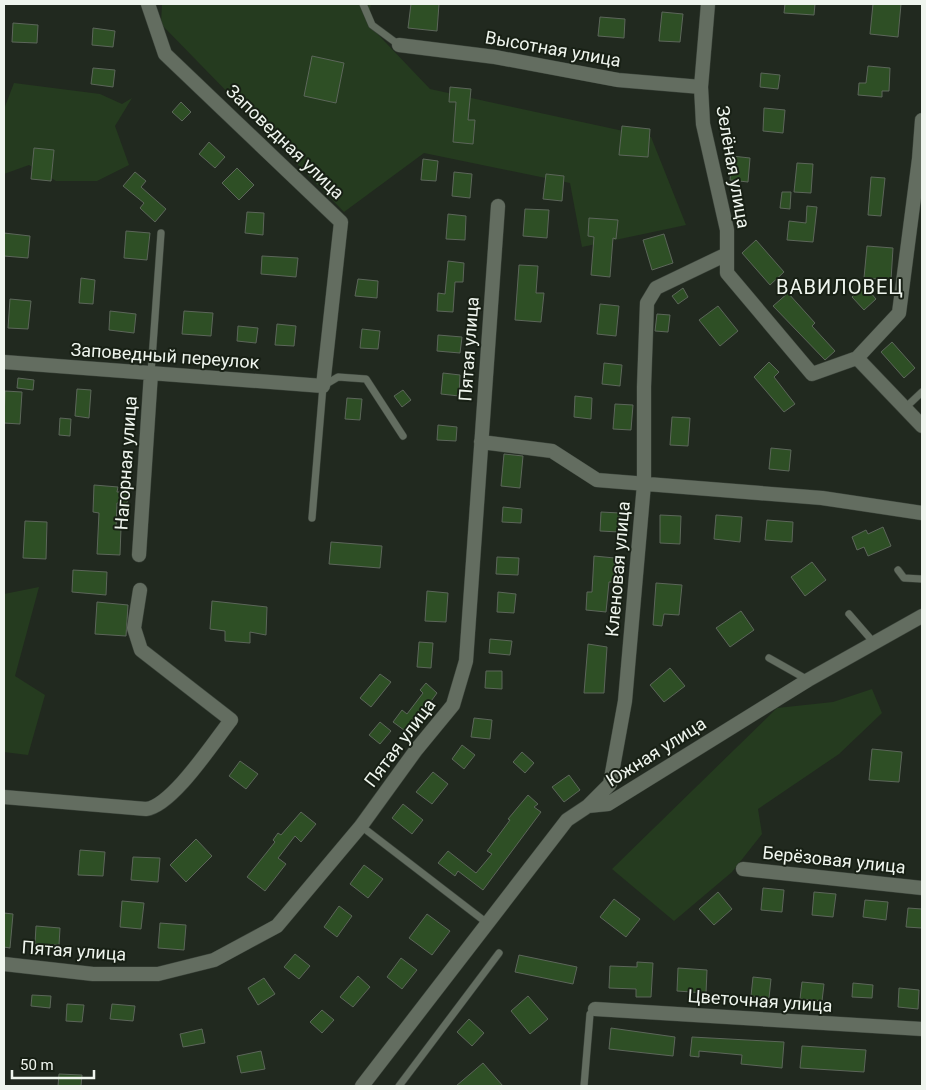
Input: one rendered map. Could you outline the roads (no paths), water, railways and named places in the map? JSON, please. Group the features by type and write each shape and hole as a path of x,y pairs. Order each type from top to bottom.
{"street":[{"name":"Заповедная улица","path":"148,4 165,54 341,222 323,386"},
{"name":"Зелёная улица","path":"708,4 701,87 703,124 727,230 727,273 812,374 857,358"},
{"name":"Высотная улица","path":"399,45 495,57 618,80 701,87"},
{"path":"922,120 920,159 899,314 857,358 922,426"},
{"name":"Пятая улица","path":"4,964 94,974 158,974 214,960 277,926 362,826 416,750 453,705 466,661 498,206"},
{"path":"481,442 552,451 598,480 644,484 644,387 648,303 656,288 727,254"},
{"name":"Заповедный переулок","path":"4,362 323,386"},
{"name":"Нагорная улица","path":"139,555 151,373"},
{"name":"Кленовая улица","path":"588,806 610,784 626,702 644,484 822,498 922,513"},
{"path":"4,797 146,809 155,808 172,794 231,720 141,650 134,628 140,590"},
{"name":"Южная улица","path":"362,1086 566,820 588,806 608,804 808,680 876,644 922,616"},
{"name":"Берёзовая улица","path":"743,869 922,888"},
{"name":"Цветочная улица","path":"595,1009 922,1030"}],"lane":[{"path":"363,4 372,25 399,45"},
{"path":"151,373 161,233"},
{"path":"312,518 323,386 338,377 366,379 403,436"},
{"path":"905,408 922,392"},
{"path":"898,570 904,578 922,579"},
{"path":"849,614 876,644"},
{"path":"769,658 808,680"},
{"path":"362,826 487,923"},
{"path":"399,1086 499,953"},
{"path":"584,1086 590,1014 595,1009"}],"district":[{"name":"ВАВИЛОВЕЦ","path":"840,287"}]}
